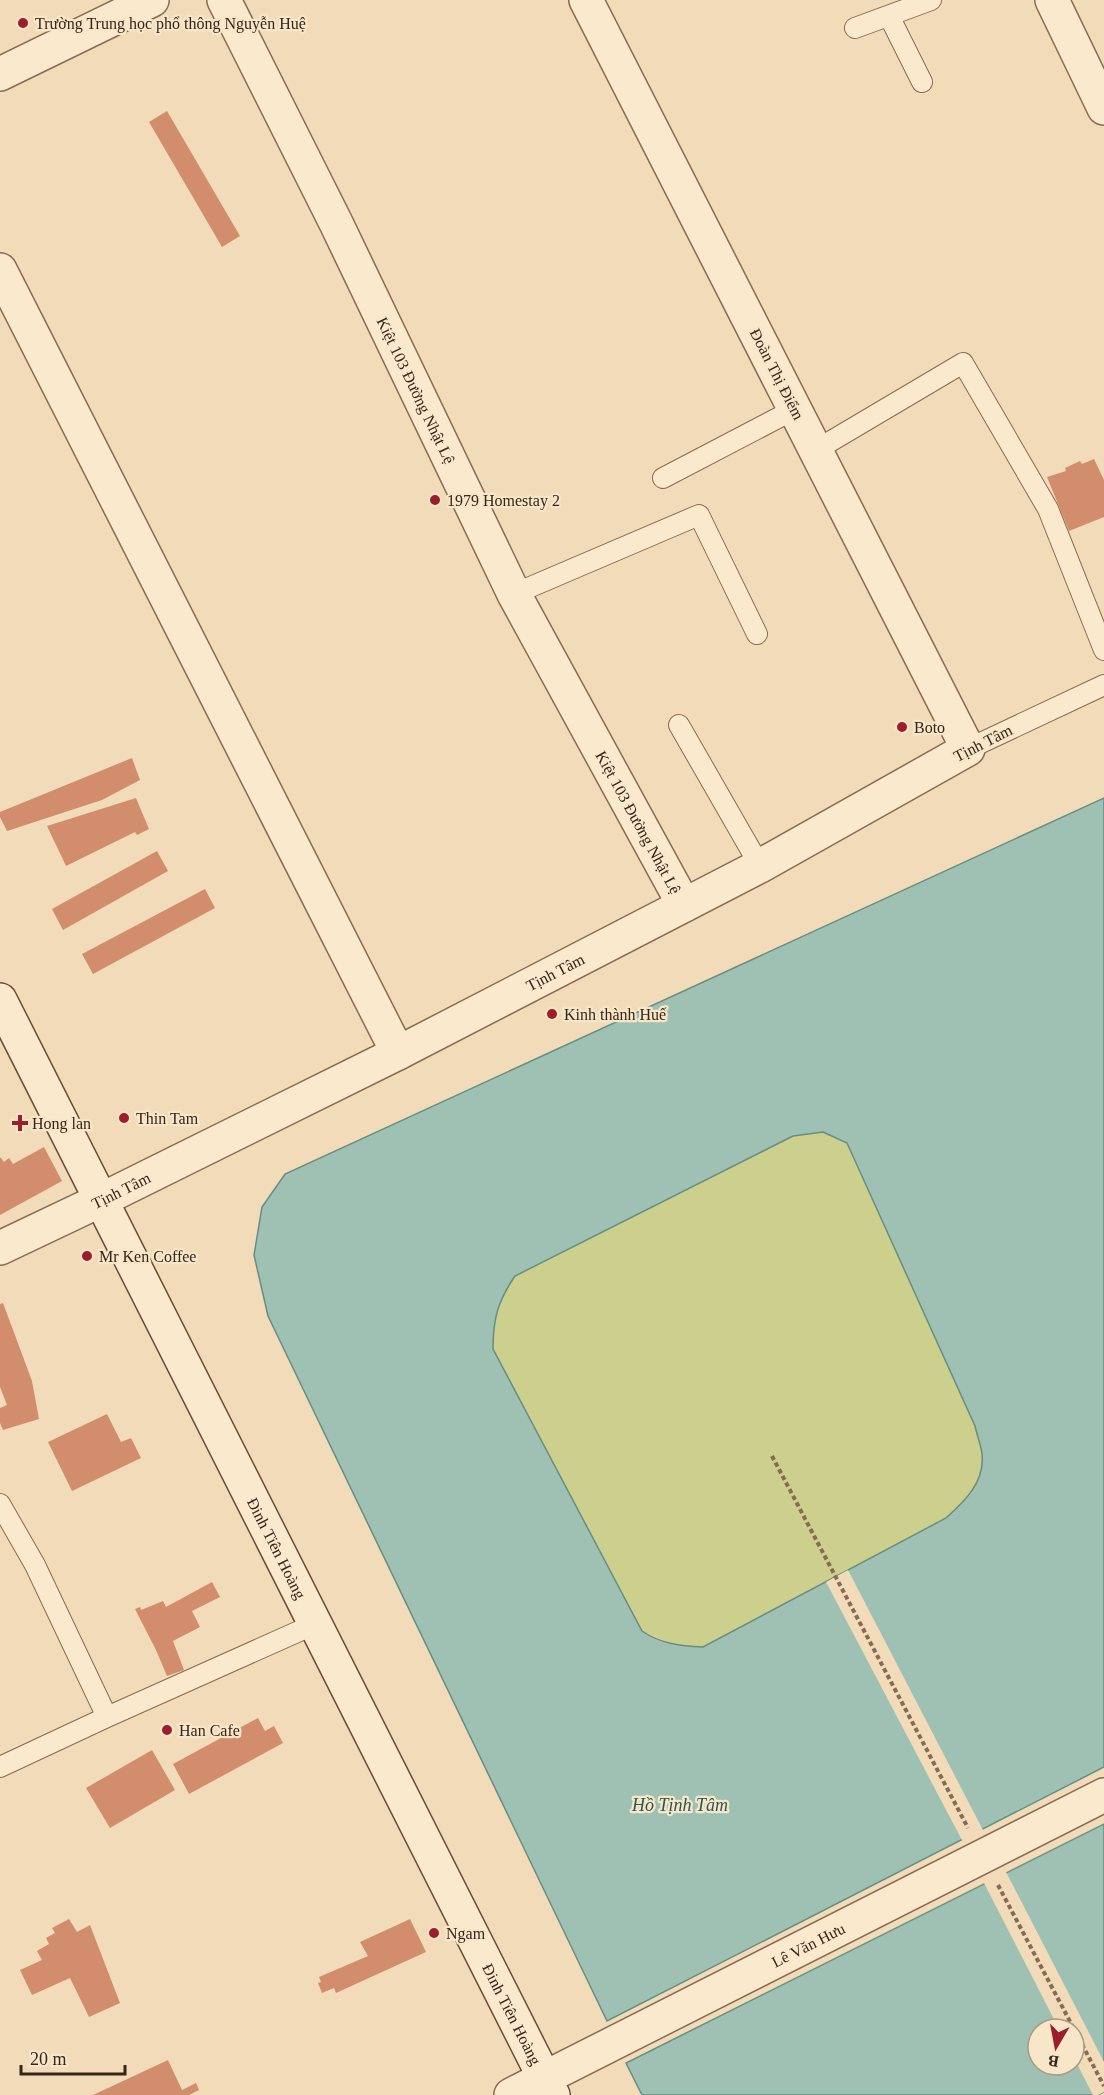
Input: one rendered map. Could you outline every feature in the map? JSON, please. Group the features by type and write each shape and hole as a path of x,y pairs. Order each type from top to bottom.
{"street":[{"path":"0,74 152,0"},
{"name":"Kiệt 103 Đường Nhật Lệ","path":"224,0 336,224 514,594 684,905"},
{"name":"Đoàn Thị Điểm","path":"586,0 968,749"},
{"path":"1052,0 1097,72 1104,108"},
{"path":"0,270 398,1053"},
{"name":"Tịnh Tâm","path":"0,1248 398,1053 760,866 968,749"},
{"name":"Đinh Tiên Hoàng","path":"0,1000 549,2087"},
{"name":"Lê Văn Hưu","path":"511,2095 549,2087 1104,1795"}],"lane":[{"path":"855,28 930,0"},
{"path":"889,16 922,82"},
{"path":"816,450 963,363 1048,509 1104,650"},
{"path":"663,478 795,409"},
{"path":"514,594 699,514 757,634"},
{"name":"Tịnh Tâm","path":"968,749 1104,685"},
{"path":"679,725 760,866"},
{"path":"0,1504 35,1565 107,1717"},
{"path":"0,1767 315,1624"}],"path":[{"path":"772,1456 965,1822"},
{"path":"1022,1931 1104,2086"}],"green space":[{"path":"823,1132 847,1142 975,1426 982,1454 980,1473 967,1498 946,1518 703,1647 675,1646 642,1631 493,1349 498,1310 515,1276 793,1136"}],"water":[{"name":"Hồ Tịnh Tâm","path":"1104,798 1104,1767 607,2021 268,1316 254,1255 262,1207 285,1174","holes":["823,1132 847,1143 975,1426 982,1454 977,1482 967,1498 946,1518 703,1647 679,1645 656,1639 642,1631 493,1349 495,1319 504,1294 515,1276 793,1136"]},
{"path":"1104,1824 1104,2092 1098,2095 642,2095 626,2063"}],"pier":[{"path":"848,1570 984,1832 963,1842 826,1582"},
{"path":"1005,1870 1081,2017 1053,2017 983,1881"},
{"path":"1086,2027 1104,2062 1104,2092 1093,2095 1084,2077 1086,2077"}],"building":[{"path":"167,111 240,236 222,247 149,122"},
{"path":"1094,459 1104,480 1104,517 1069,531 1047,477 1066,471 1065,468 1080,461 1082,464"},
{"path":"132,758 140,780 102,800 7,831 0,812"},
{"path":"136,798 149,829 137,835 135,832 66,866 47,826"},
{"path":"157,851 168,871 63,930 52,909"},
{"path":"205,889 215,908 93,974 82,954"},
{"path":"44,1147 62,1181 0,1215 0,1157 4,1162 9,1158 13,1164"},
{"path":"3,1303 32,1381 39,1419 3,1430 0,1423 0,1408 7,1405 0,1387 0,1304"},
{"path":"107,1414 121,1442 131,1438 141,1458 72,1491 48,1442"},
{"path":"212,1582 220,1597 192,1611 200,1627 173,1641 184,1670 167,1676 135,1609 140,1607 141,1610 163,1601 166,1607"},
{"path":"258,1718 265,1731 274,1726 283,1743 189,1794 173,1764"},
{"path":"152,1750 175,1790 110,1828 86,1788"},
{"path":"69,1919 77,1932 90,1925 120,2003 89,2017 70,1978 32,1995 20,1970 42,1960 37,1951 49,1944 46,1938 55,1933 52,1928"},
{"path":"410,1919 426,1952 336,1993 334,1988 322,1993 318,1983 321,1982 319,1977 368,1956 360,1942"},
{"path":"168,2060 182,2090 196,2083 199,2090 189,2095 93,2095"}],"place":[{"name":"Trường Trung học phổ thông Nguyễn Huệ","path":"23,23"},
{"name":"1979 Homestay 2","path":"435,500"},
{"name":"Boto","path":"902,727"},
{"name":"Kinh thành Huế","path":"552,1014"},
{"name":"Thin Tam","path":"124,1118"},
{"name":"Hong lan","path":"20,1123"},
{"name":"Mr Ken Coffee","path":"87,1256"},
{"name":"Han Cafe","path":"167,1730"},
{"name":"Ngam","path":"434,1933"}]}
